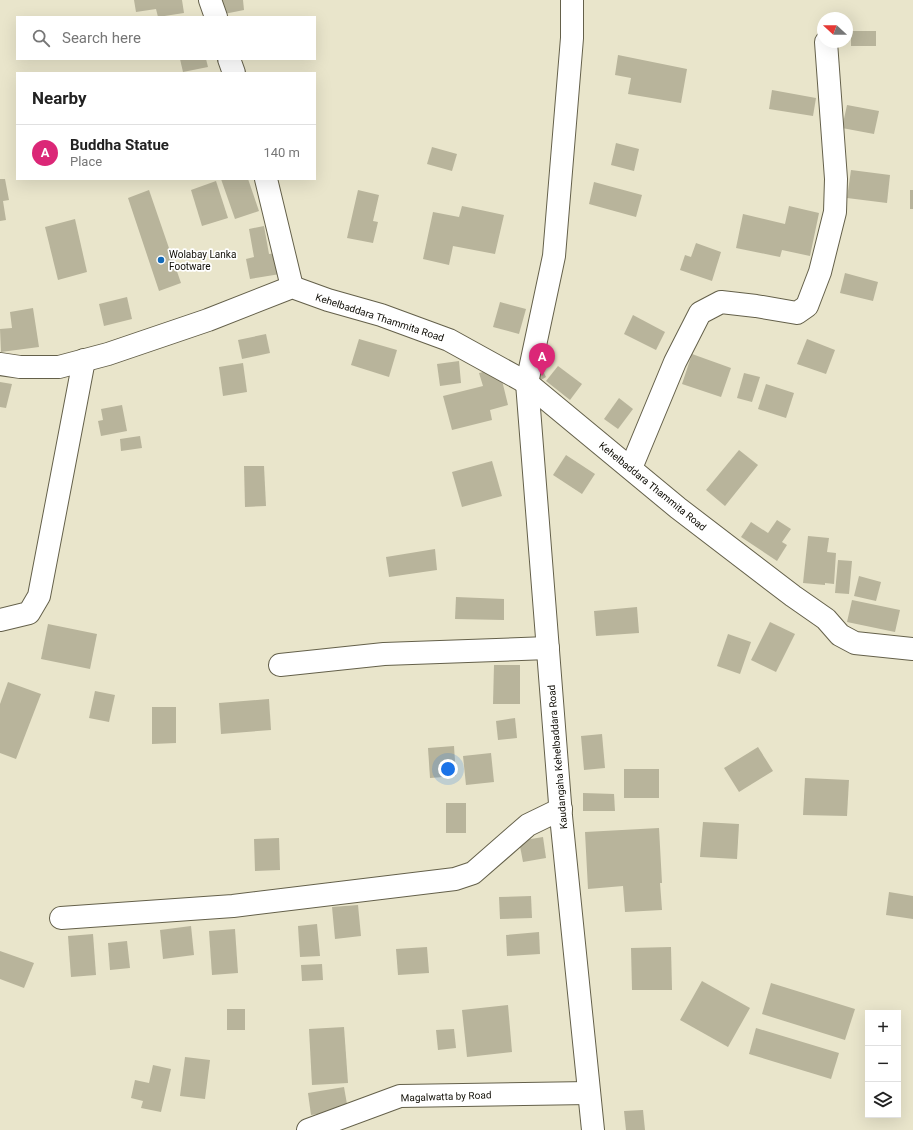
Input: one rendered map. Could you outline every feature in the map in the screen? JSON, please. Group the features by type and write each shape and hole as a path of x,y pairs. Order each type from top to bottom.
{"street":[{"path":"210,0 216,16"},
{"name":"Kaudangaha Kehelbaddara Road","path":"572,0 572,38 554,256 527,383 561,809 593,1130"},
{"path":"631,468 675,362 700,313 721,302 797,313 807,306 820,272 835,212 836,179 826,48"},
{"path":"229,60 234,72"},
{"path":"0,364 20,367 59,367 108,354 208,320 292,286 266,180"},
{"name":"Kehelbaddara Thammita Road","path":"292,286 328,300 381,315 449,340 527,383 678,508 793,596 826,619 840,634 855,643 913,649"},
{"path":"0,620 29,614 39,596 84,360"},
{"path":"280,665 384,654 548,648"},
{"path":"61,918 233,906 455,879 473,873 528,825 561,809"},
{"name":"Magalwatta by Road","path":"308,1130 400,1096 589,1093"}],"building":[{"path":"134,0 182,0 184,13 158,16 156,9 136,12"},
{"path":"222,0 243,0 244,10 224,14"},
{"path":"853,31 876,31 876,46 853,46"},
{"path":"618,55 687,69 681,103 628,94 631,78 615,75"},
{"path":"180,60 206,60 208,67 183,72"},
{"path":"772,90 816,98 813,116 769,109"},
{"path":"847,105 879,111 874,134 842,128"},
{"path":"616,143 639,149 634,171 611,165"},
{"path":"432,147 457,154 452,171 427,164"},
{"path":"851,170 890,175 887,203 847,198"},
{"path":"0,179 5,179 9,200 3,201 6,220 0,221"},
{"path":"221,180 248,180 259,211 235,219"},
{"path":"216,181 228,218 202,226 191,190"},
{"path":"594,182 642,195 636,217 589,204"},
{"name":"Wolabay Lanka Footware","path":"149,190 181,283 159,291 128,198"},
{"path":"358,190 379,195 373,221 378,222 373,243 347,238"},
{"path":"910,190 913,190 913,209 910,209"},
{"path":"462,206 504,215 495,254 453,246 449,265 423,259 433,212 459,217"},
{"path":"789,206 819,213 810,256 782,250 780,257 736,248 743,214 785,224"},
{"path":"75,219 87,272 58,280 45,227"},
{"path":"264,226 269,254 277,253 280,274 250,279 246,259 254,257 249,229"},
{"path":"696,243 721,252 712,281 680,270 685,255 691,257"},
{"path":"845,273 878,282 873,301 840,293"},
{"path":"127,297 132,319 104,326 99,304"},
{"path":"500,302 526,309 519,334 493,327"},
{"path":"33,308 39,347 1,352 0,329 12,328 10,312"},
{"path":"633,315 665,332 656,350 624,334"},
{"path":"266,334 270,353 242,359 238,340"},
{"path":"359,339 397,350 389,377 351,365"},
{"path":"807,339 835,350 826,374 797,364"},
{"path":"692,354 731,368 721,397 682,384"},
{"path":"459,361 461,383 440,386 437,364"},
{"path":"243,363 247,392 223,396 219,367"},
{"path":"558,366 582,384 570,400 546,381"},
{"path":"499,368 508,405 490,410 492,420 452,430 443,396 483,386 479,373"},
{"path":"543,371 546,377 541,380 538,375"},
{"path":"744,373 760,377 752,402 737,398"},
{"path":"0,382 12,384 6,408 0,407"},
{"path":"766,384 794,393 786,418 758,409"},
{"path":"619,398 633,409 618,429 604,419"},
{"path":"122,405 127,431 101,436 98,421 103,420 101,409"},
{"path":"140,436 142,448 121,451 120,439"},
{"path":"739,450 758,465 725,506 706,490"},
{"path":"566,455 595,474 582,494 553,475"},
{"path":"492,461 502,496 462,507 452,472"},
{"path":"244,466 264,466 266,506 245,507"},
{"path":"777,520 791,529 782,542 787,545 777,561 741,537 751,522 768,533"},
{"path":"808,536 829,538 827,552 836,553 834,584 825,583 825,585 803,583"},
{"path":"435,549 437,570 389,577 386,557"},
{"path":"838,560 852,561 849,594 835,593"},
{"path":"859,576 881,582 876,601 854,596"},
{"path":"456,597 504,599 504,620 455,619"},
{"path":"852,600 900,610 895,632 847,622"},
{"path":"637,607 639,633 596,636 594,611"},
{"path":"770,622 795,634 776,672 751,660"},
{"path":"48,624 97,634 90,669 41,659"},
{"path":"728,634 751,642 740,674 717,666"},
{"path":"494,665 520,665 520,704 493,704"},
{"path":"8,682 41,694 16,759 0,753 0,704"},
{"path":"95,691 115,695 109,722 89,718"},
{"path":"269,699 271,730 221,734 219,703"},
{"path":"152,707 176,707 176,743 152,744"},
{"path":"515,718 517,738 498,740 496,721"},
{"path":"602,734 605,768 584,770 581,736"},
{"path":"454,746 456,776 430,778 428,748"},
{"path":"758,747 773,771 739,792 724,768"},
{"path":"491,753 494,782 466,785 463,756"},
{"path":"624,769 659,769 659,798 624,798"},
{"path":"805,778 849,780 847,816 803,815"},
{"path":"583,793 614,794 615,811 583,811"},
{"path":"446,803 466,803 466,833 446,833"},
{"path":"703,822 739,824 737,859 700,857"},
{"path":"659,828 662,910 625,912 623,886 588,889 585,832"},
{"path":"543,837 546,858 523,862 519,841"},
{"path":"279,838 280,870 255,871 254,839"},
{"path":"889,892 913,896 913,919 886,915"},
{"path":"531,896 532,918 500,919 499,897"},
{"path":"358,905 361,936 335,939 332,907"},
{"path":"317,924 320,956 300,957 298,926"},
{"path":"191,926 194,955 163,959 160,930"},
{"path":"235,929 238,973 212,975 209,931"},
{"path":"539,932 540,954 507,956 506,935"},
{"path":"93,934 96,975 71,977 68,936"},
{"path":"127,941 130,968 110,970 108,943"},
{"path":"427,947 429,973 398,975 396,949"},
{"path":"671,947 672,990 632,990 631,948"},
{"path":"0,951 34,963 24,988 0,979"},
{"path":"322,964 323,980 302,981 301,965"},
{"path":"702,981 750,1008 728,1047 680,1020"},
{"path":"771,983 855,1009 845,1040 762,1014"},
{"path":"508,1005 512,1052 467,1057 462,1010"},
{"path":"227,1009 245,1009 245,1030 227,1030"},
{"path":"344,1027 348,1083 312,1085 309,1029"},
{"path":"756,1028 839,1053 831,1079 749,1054"},
{"path":"454,1029 456,1048 438,1050 436,1030"},
{"path":"185,1057 210,1060 205,1099 180,1096"},
{"path":"153,1065 171,1069 161,1112 141,1108 143,1101 131,1098 135,1080 149,1083"},
{"path":"344,1087 348,1110 311,1115 308,1093"},
{"path":"643,1110 645,1130 626,1130 624,1111"}],"place":[{"name":"Wolabay Lanka Footware","path":"161,260"},
{"name":"Buddha Statue","path":"542,376"}]}
